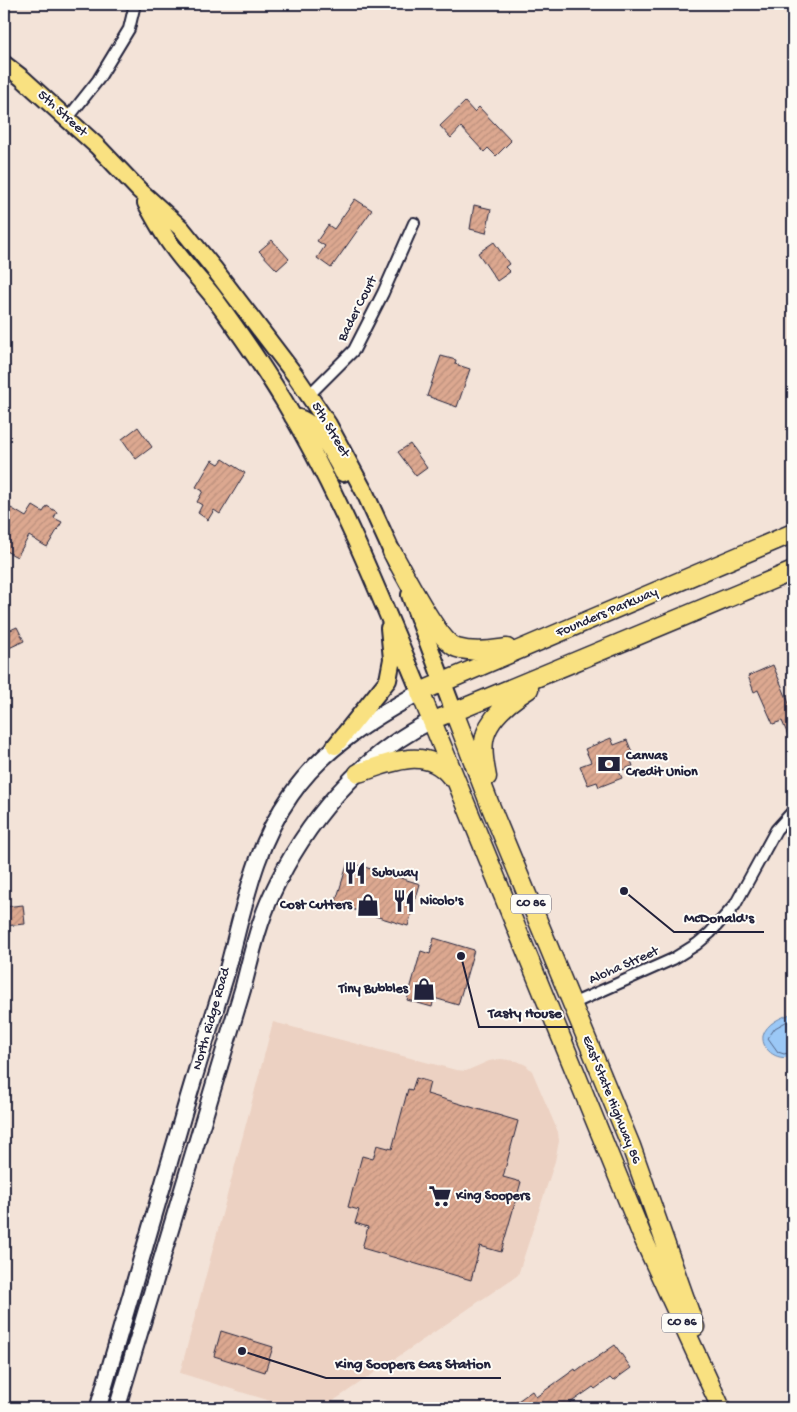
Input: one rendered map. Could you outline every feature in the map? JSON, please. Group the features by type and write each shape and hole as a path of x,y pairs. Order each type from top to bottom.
{"highway":[{"name":"Founders Parkway","path":"420,692 793,533"},
{"path":"392,552 432,623 455,648 477,652 533,644"},
{"name":"CO 86","path":"490,805 483,742 493,720 516,697 574,663 793,571"},
{"path":"454,712 574,663"},
{"name":"5th Street","path":"420,692 431,721"},
{"name":"East State Highway 86","path":"454,712 490,805 631,1146 722,1408"},
{"name":"East State Highway 86","path":"431,721 643,1238 722,1408"},
{"path":"358,774 410,759 430,760 444,768 468,808"}],"main road":[{"name":"5th Street","path":"4,64 68,118 138,190 182,229 216,270 309,395 349,462 392,552 454,712"},
{"name":"5th Street","path":"138,190 166,237 244,341 313,450 337,497 387,610 420,692"},
{"path":"188,266 221,295 236,312 293,390 303,396 309,395"},
{"path":"293,417 304,419 321,437 404,581"},
{"path":"335,746 388,680 392,659 387,610"},
{"name":"North Ridge Road","path":"98,1408 225,977 252,874 275,819 287,800 335,746 371,720 420,692"},
{"path":"431,721 454,712"},
{"name":"North Ridge Road","path":"118,1408 264,915 272,895 306,833 340,791 392,745 416,728 431,721"}],"street":[{"path":"68,118 98,80 129,29 135,4"},
{"name":"Bader Court","path":"309,395 354,350 383,293 414,223"},
{"name":"Aloha Street","path":"572,1004 673,959 697,944 710,933 735,905 776,830 793,811"}],"shaded area":[{"path":"273,1022 456,1070 466,1071 489,1061 501,1059 517,1061 526,1065 532,1071 558,1132 559,1141 555,1161 518,1275 323,1408 293,1408 180,1373"}],"water":[{"path":"793,1013 793,1055 783,1058 768,1051 763,1041 763,1036 767,1027"}],"building":[{"path":"465,102 474,112 479,107 511,141 496,156 488,148 484,152 461,127 451,138 440,126"},
{"path":"355,199 372,210 331,268 317,258 325,246 317,241 328,225 334,229"},
{"path":"474,205 491,209 486,233 470,229"},
{"path":"272,240 289,259 277,270 259,251"},
{"path":"494,242 509,264 505,267 510,272 497,281 478,253"},
{"path":"441,356 456,360 455,364 470,369 457,407 427,396"},
{"path":"138,427 152,447 136,459 122,439"},
{"path":"410,444 427,468 416,476 398,452"},
{"path":"223,459 245,473 220,514 214,510 208,520 198,513 202,505 197,502 203,491 196,487 212,460 219,464"},
{"path":"33,506 43,512 47,506 57,512 54,518 62,522 47,547 29,536 17,557 4,550 9,539 4,536 4,519 11,508 26,517"},
{"path":"17,627 24,641 7,649 4,642 4,633"},
{"path":"773,665 793,713 793,747 782,721 773,724 758,690 754,692 748,676"},
{"name":"Canvas Credit Union","path":"611,738 614,745 627,740 634,757 630,758 633,766 619,771 622,778 599,787 597,782 588,785 580,766 591,762 585,749"},
{"path":"348,862 420,884 408,926 335,904"},
{"path":"23,905 25,924 4,926 4,907"},
{"path":"434,938 474,950 458,1005 434,998 432,1007 407,1000 421,951 430,954"},
{"name":"King Soopers","path":"416,1078 430,1082 427,1094 518,1121 503,1177 521,1182 501,1252 480,1246 471,1280 362,1248 368,1227 355,1223 359,1210 348,1207 362,1156 373,1159 377,1145 392,1149 408,1089 412,1090"},
{"path":"221,1331 273,1347 265,1372 214,1356"},
{"path":"615,1345 631,1368 613,1381 610,1378 595,1389 593,1387 563,1408 508,1408 532,1391 536,1397 575,1369 576,1371"}],"place":[{"name":"Canvas Credit Union","path":"609,764"},
{"name":"Subway","path":"355,873"},
{"name":"McDonald's","path":"624,891"},
{"name":"Nicolo's","path":"404,901"},
{"name":"Cost Cutters","path":"368,905"},
{"name":"Tasty House","path":"461,956"},
{"name":"Tiny Bubbles","path":"424,989"},
{"name":"King Soopers","path":"440,1196"},
{"name":"King Soopers Gas Station","path":"242,1351"}]}
